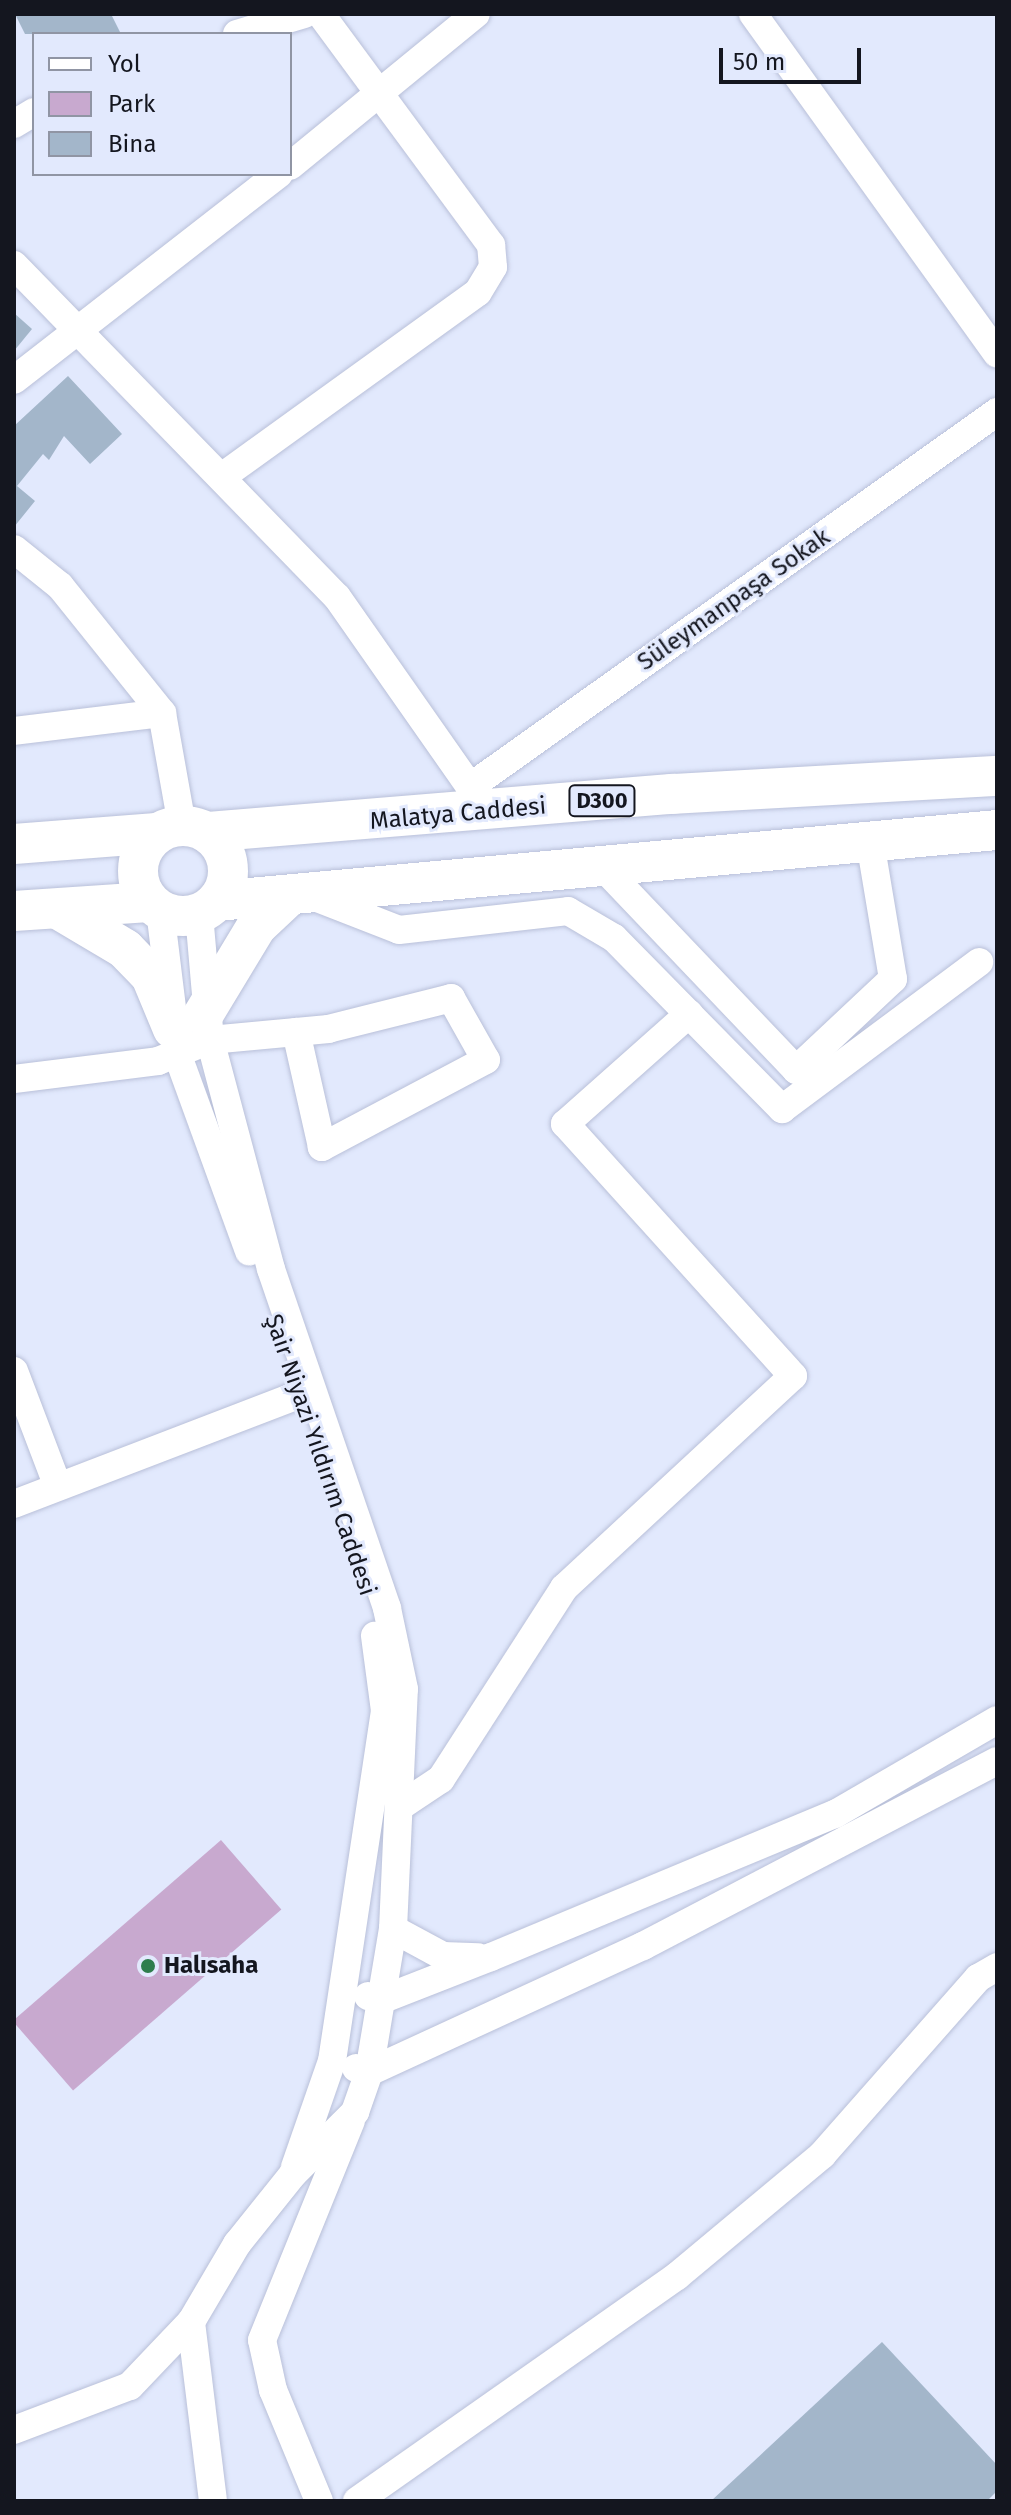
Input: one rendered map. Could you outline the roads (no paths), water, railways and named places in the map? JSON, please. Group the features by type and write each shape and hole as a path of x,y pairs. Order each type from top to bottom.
{"highway":[{"name":"Malatya Caddesi","path":"14,844 474,800 672,794 997,776"},
{"path":"154,906 137,865 182,830 228,872 208,907"},
{"path":"28,914 154,906 208,907 299,895 997,830"},
{"path":"28,914 134,958 151,976 191,1035 256,927 299,895"}],"street":[{"path":"244,32 304,14"},
{"path":"223,476 490,276 491,245 321,14"},
{"path":"292,164 382,96 476,14"},
{"path":"753,14 997,354"},
{"path":"14,124 32,113"},
{"path":"14,380 276,176"},
{"path":"14,265 223,476 337,597 474,800"},
{"name":"Süleymanpaşa Sokak","path":"474,800 997,412"},
{"path":"14,549 60,586 162,713 182,830"},
{"path":"14,731 162,713"},
{"path":"602,866 796,1070 893,979 870,842"},
{"path":"299,895 399,930 568,911 614,938 782,1109 979,962"},
{"name":"Şair Niyazi Yıldırım Caddesi","path":"154,906 300,1394 370,1597 385,1711 332,2061 293,2174"},
{"path":"208,907 191,1035 387,1608 404,1689 393,1929 369,2072 262,2340 273,2390 319,2501"},
{"path":"14,1079 191,1035 296,1032 451,998 486,1060 322,1147 296,1032"},
{"path":"399,1807 441,1779 564,1588 793,1376 565,1124 689,1014"},
{"path":"14,1371 57,1484"},
{"path":"14,1504 57,1484 300,1394"},
{"path":"341,1989 381,2000 491,1957 835,1814 997,1720"},
{"path":"332,2061 369,2072 643,1946 997,1761"},
{"path":"393,1929 443,1956 491,1957"},
{"path":"357,2501 677,2276 822,2155 978,1978 997,1967"},
{"path":"14,2429 130,2386 191,2322 237,2244 293,2174 355,2112"},
{"path":"191,2322 213,2501"}],"place":[{"name":"Halısaha","path":"148,1966"}]}
